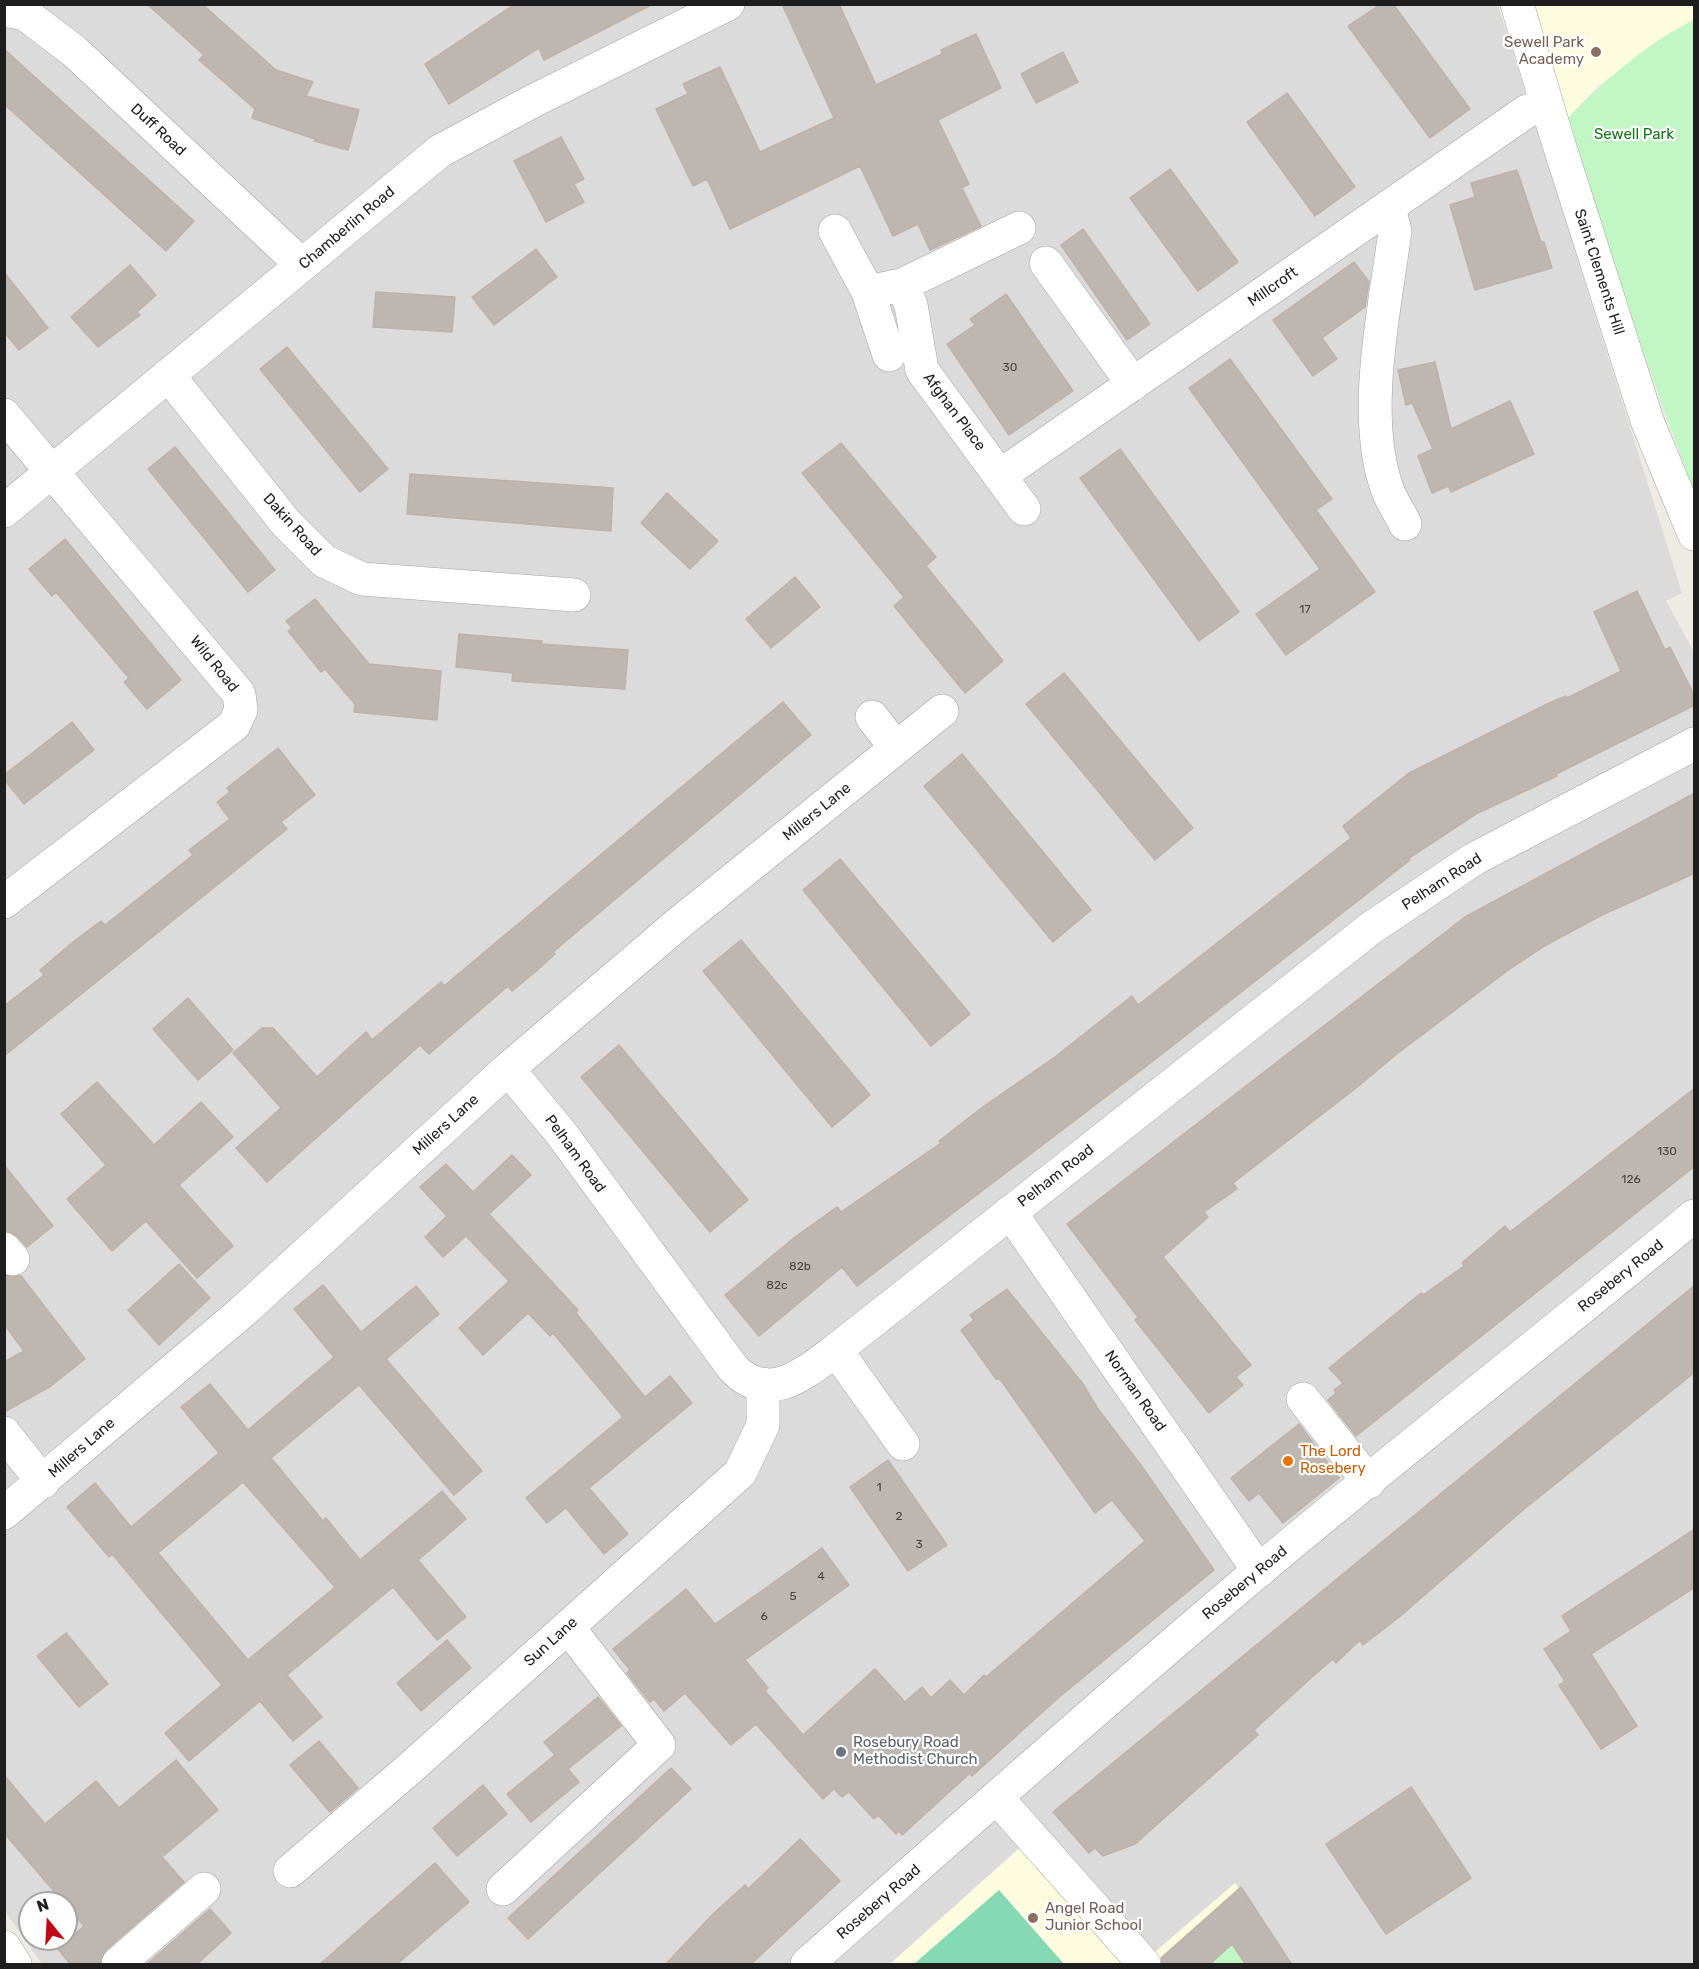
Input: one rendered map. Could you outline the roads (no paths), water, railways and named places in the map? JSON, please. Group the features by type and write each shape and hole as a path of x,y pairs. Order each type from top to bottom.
{"street":[{"name":"Chamberlin Road","path":"4,511 51,470 457,139 728,4"},
{"name":"Saint Clements Hill","path":"1517,4 1648,423 1695,534"},
{"name":"Duff Road","path":"4,9 25,14 74,51 302,265"},
{"name":"Millcroft","path":"1001,475 1527,111 1547,105"},
{"path":"1389,207 1395,231 1374,384 1380,456 1388,490 1405,524"},
{"path":"868,292 907,295 1018,228"},
{"path":"835,231 868,292 889,355"},
{"path":"1046,263 1133,384"},
{"name":"Afghan Place","path":"907,295 922,370 1024,509"},
{"name":"Dakin Road","path":"168,375 286,523 324,561 362,579 574,595"},
{"name":"Wild Road","path":"4,415 239,694 241,710 234,726 4,902"},
{"name":"Millers Lane","path":"4,1513 242,1312 508,1069 679,923 942,711"},
{"path":"872,717 896,748"},
{"name":"Pelham Road","path":"508,1069 561,1133 733,1368 744,1379 763,1384 780,1384 797,1379 836,1350 1371,928 1474,859 1695,744"},
{"name":"Norman Road","path":"1010,1212 1258,1571"},
{"name":"Rosebery Road","path":"807,1965 997,1798 1034,1762 1258,1571 1695,1216"},
{"path":"836,1350 903,1444"},
{"name":"Sun Lane","path":"290,1871 408,1770 740,1473 764,1425 763,1384"},
{"path":"1303,1399 1369,1482"},
{"path":"4,1433 43,1482"},
{"path":"502,1889 659,1745 568,1627"},
{"path":"997,1798 1144,1965"},
{"path":"118,1965 204,1889"},
{"path":"4,1947 15,1965"}],"place":[{"name":"Sewell Park Academy","path":"1596,52"},
{"name":"The Lord Rosebery","path":"1288,1461"},
{"name":"Rosebury Road Methodist Church","path":"841,1752"},
{"name":"Angel Road Junior School","path":"1033,1918"}],"park label":[{"name":"Sewell Park","path":"1634,135"}]}
